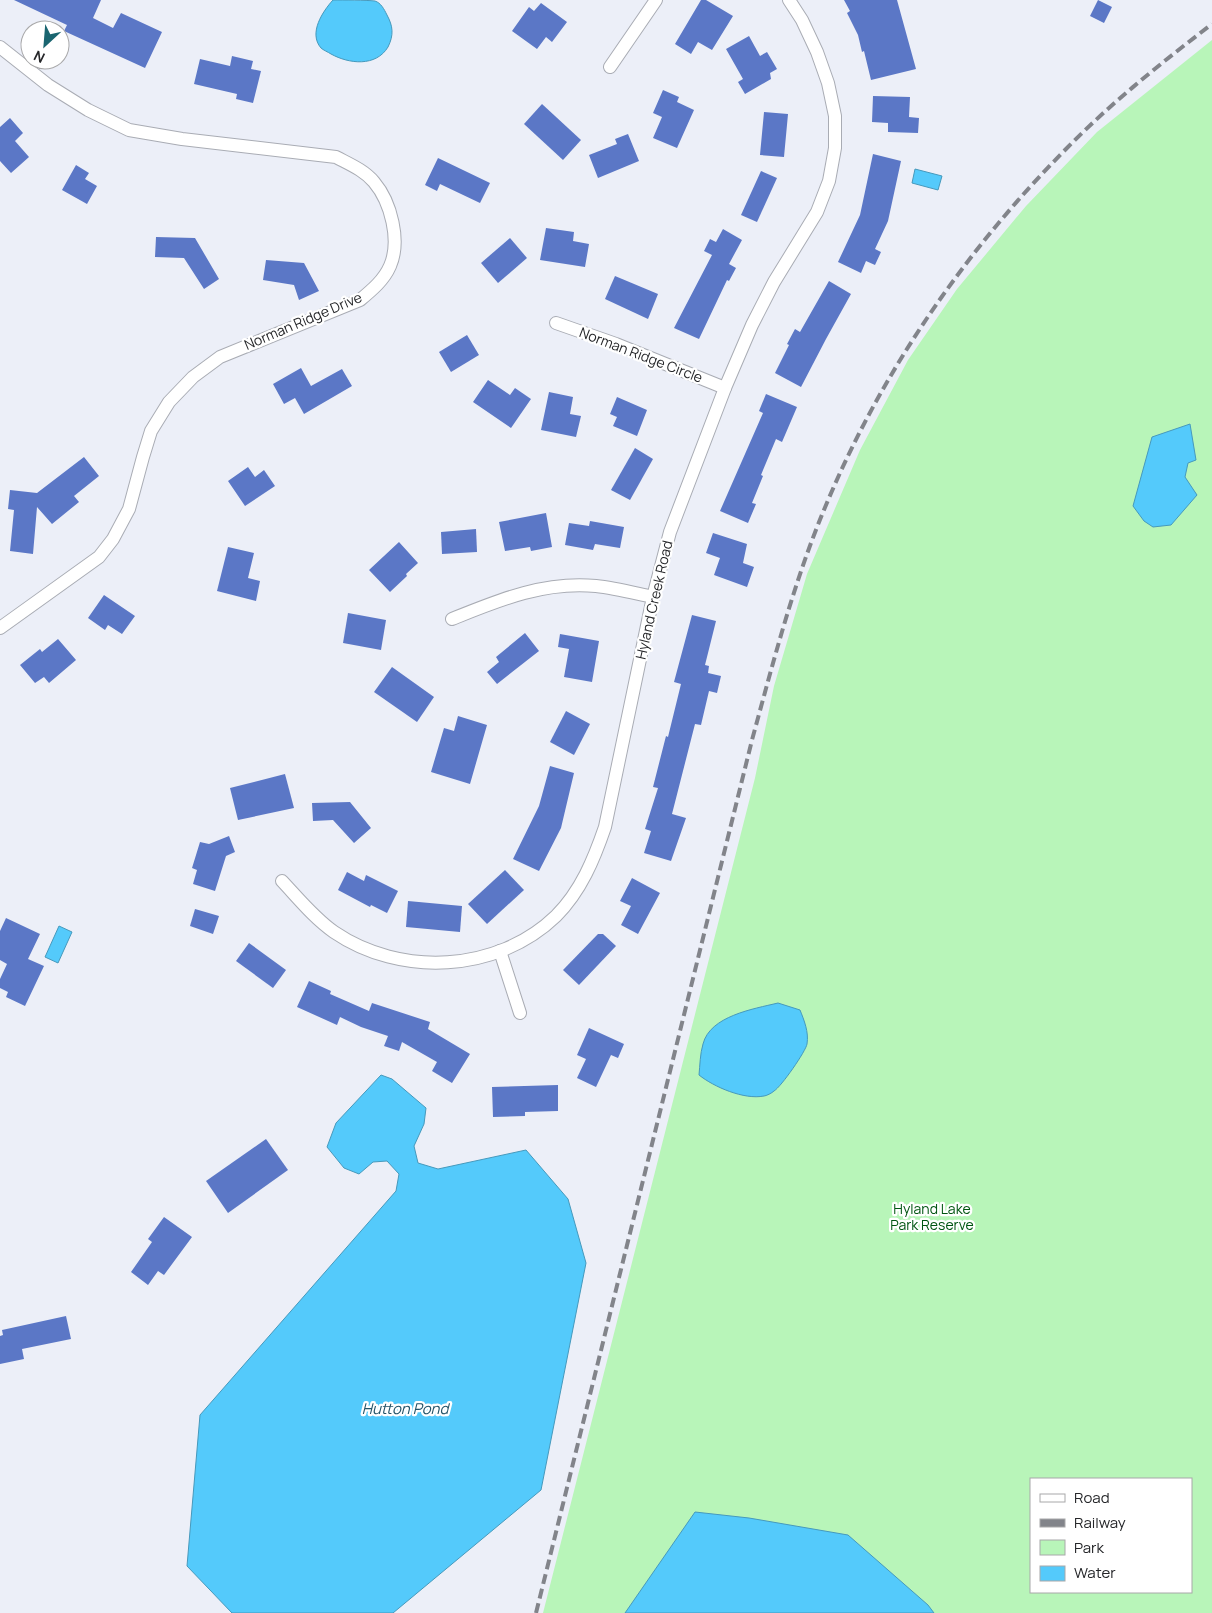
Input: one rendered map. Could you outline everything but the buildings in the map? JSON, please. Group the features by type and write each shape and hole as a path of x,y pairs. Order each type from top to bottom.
{"street":[{"path":"610,66 656,0"},
{"name":"Hyland Creek Road","path":"282,881 307,908 333,931 363,948 395,959 430,963 464,961 500,951 528,937 556,916 578,889 594,859 605,827 653,597 670,532 725,388 752,325 774,282 818,212 829,181 835,148 835,116 828,83 817,52 802,20 789,0"},
{"name":"Norman Ridge Drive","path":"0,47 48,86 88,110 130,130 182,140 336,157 357,167 374,182 386,202 393,225 394,246 390,265 378,285 360,300 220,357 193,377 169,402 151,431 129,509 114,539 99,557 0,628"},
{"name":"Norman Ridge Circle","path":"556,323 616,344 725,388"},
{"path":"452,619 521,592 558,586 597,586 653,597"},
{"path":"500,951 520,1013"}],"green space":[{"name":"Hyland Lake Park Reserve","path":"1212,40 1212,1613 543,1613 755,778 774,686 807,574 860,450 908,360 957,289 1026,206 1097,132"}],"water":[{"path":"333,0 375,1 381,5 392,27 390,43 383,53 377,58 362,62 346,60 321,48 317,42 316,29 321,16"},
{"path":"915,169 942,176 938,190 912,183"},
{"path":"1190,424 1196,460 1188,463 1185,477 1197,495 1171,525 1153,527 1144,521 1133,506 1152,437"},
{"path":"59,926 72,932 58,963 45,957"},
{"path":"778,1003 800,1010 806,1026 807,1044 787,1076 772,1093 756,1097 730,1092 699,1075 703,1044 707,1034 714,1027 734,1015"},
{"name":"Hutton Pond","path":"381,1075 392,1079 426,1108 424,1124 414,1146 418,1163 438,1169 526,1150 568,1199 586,1263 541,1490 393,1613 232,1613 187,1566 200,1415 396,1191 399,1174 387,1161 373,1162 359,1174 344,1168 327,1147 336,1123"},
{"path":"695,1512 749,1518 848,1535 928,1605 934,1613 625,1613"}],"railway":[{"path":"536,1613 752,740 794,592 833,488 858,435 918,332 951,284 987,237 1025,192 1083,132 1137,84 1212,24"}]}
